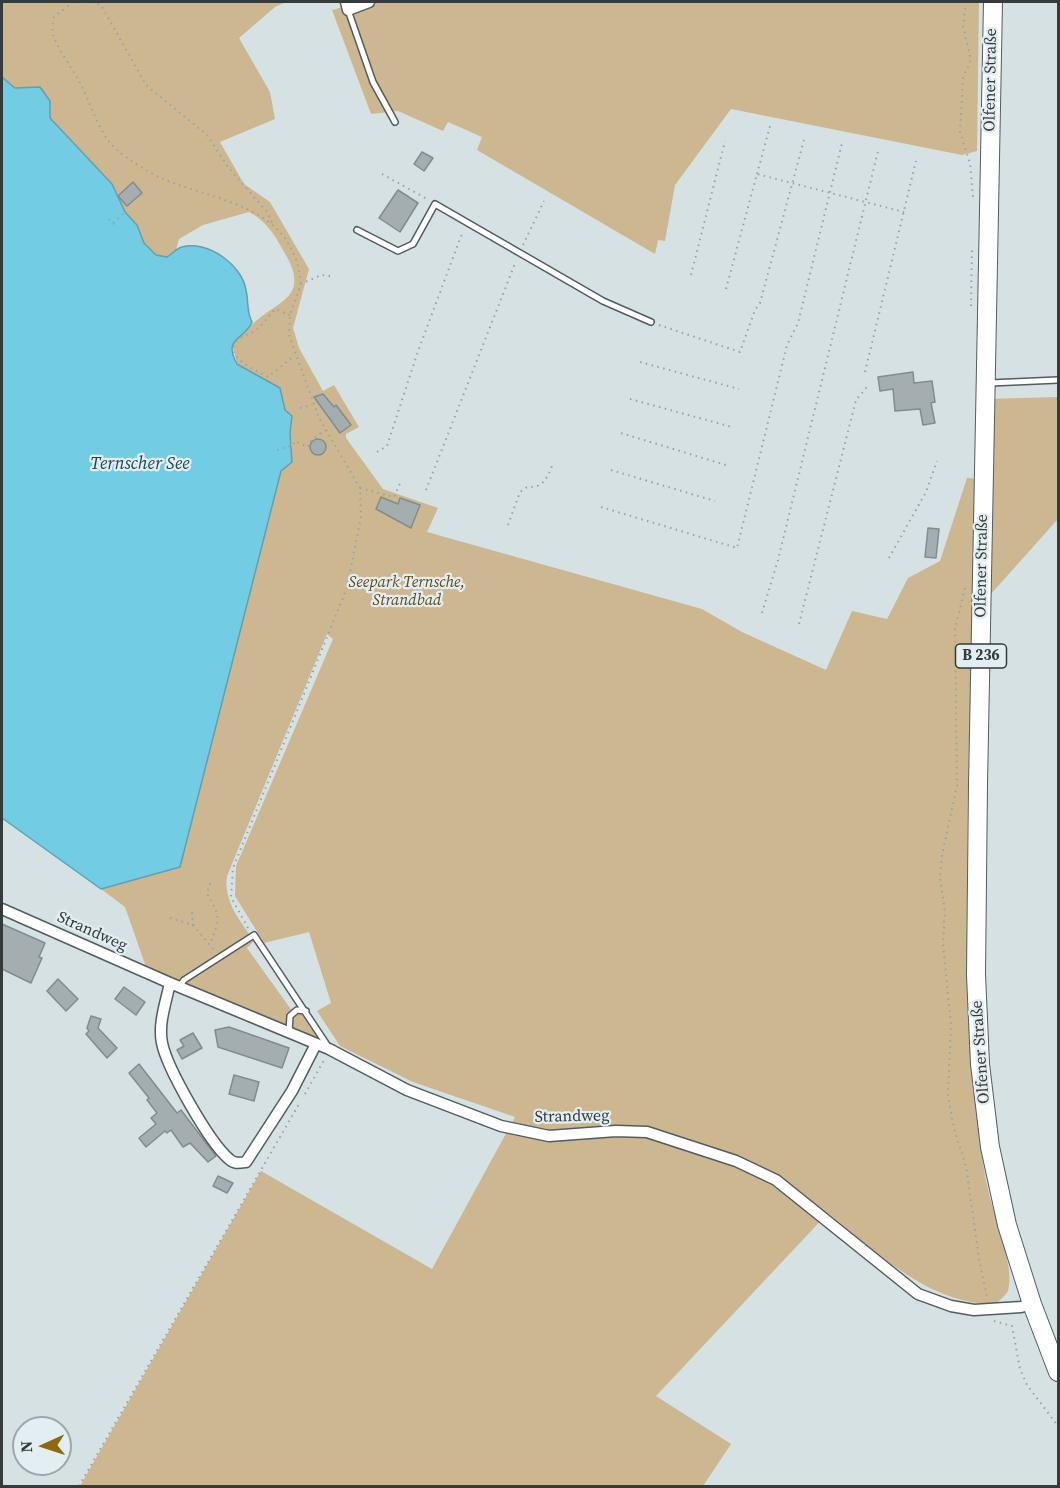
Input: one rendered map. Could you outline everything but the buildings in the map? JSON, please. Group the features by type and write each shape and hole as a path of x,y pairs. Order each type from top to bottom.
{"main road":[{"name":"Olfener Straße","path":"993,2 976,975 979,1053 998,1187 1032,1304"},
{"name":"B 236","path":"1032,1304 1059,1372"}],"street":[{"path":"347,6 369,2"},
{"name":"Strandweg","path":"2,909 329,1049 407,1090 501,1126 549,1136 616,1131 647,1132 736,1161 776,1180 918,1294 951,1306 990,1310"},
{"path":"175,985 161,1026 161,1040 167,1062 210,1134 229,1160 236,1163 246,1162 292,1091 316,1044"},
{"path":"990,1310 1032,1304"}],"lane":[{"path":"347,6 373,82 395,122"},
{"path":"357,231 398,251 407,248 413,244 435,204 603,301 651,322"},
{"path":"986,383 1059,380"},
{"path":"175,985 254,935 329,1049"},
{"path":"289,1033 290,1016 297,1010 306,1011"}],"path":[{"path":"74,2 54,17 53,34 89,101 104,137 119,151 161,179 240,205 272,223 282,234 296,257 301,284 291,315 289,335 313,405 325,430 360,488 361,517 347,588 233,868 231,897 254,935"},
{"path":"92,2 101,5 146,85 207,135 228,167 268,213 272,223"},
{"path":"966,2 963,26 971,60 963,78 960,132 970,163 972,208"},
{"path":"726,289 770,126"},
{"path":"651,322 740,352 755,310 760,303 805,136"},
{"path":"691,275 725,141"},
{"path":"601,507 737,548 787,345 798,323 842,143"},
{"path":"762,613 778,560 878,151"},
{"path":"866,372 916,162"},
{"path":"382,174 435,204"},
{"path":"757,174 904,212"},
{"path":"426,490 520,252 544,201"},
{"path":"113,223 126,212"},
{"path":"110,219 116,226"},
{"path":"377,452 387,446 417,354 467,222"},
{"path":"971,314 972,243"},
{"path":"301,284 321,275 331,276"},
{"path":"291,315 275,309 255,331 238,340 235,352 241,362 268,377 295,355"},
{"path":"640,362 739,389"},
{"path":"799,624 856,400 867,387"},
{"path":"630,399 732,427"},
{"path":"300,408 313,405"},
{"path":"278,450 292,445 295,441 308,447 309,442 325,430"},
{"path":"621,434 726,465"},
{"path":"889,558 926,492 937,461"},
{"path":"508,525 520,492 526,487 536,488 544,483 552,466"},
{"path":"611,470 715,501"},
{"path":"360,488 394,497 401,482"},
{"path":"966,586 955,629 957,786 942,855 940,877 945,912 943,944 951,1026 948,1095 954,1129 966,1166 979,1259 992,1320 1012,1326 1024,1377 1036,1399 1059,1426"},
{"path":"210,883 207,894 218,909 219,920 210,944"},
{"path":"192,912 193,926"},
{"path":"170,918 193,926 219,957"},
{"path":"79,1486 174,1326 329,1049"}],"green space":[{"name":"Seepark Ternsche, Strandbad","path":"2,2 286,2 275,7 239,38 270,92 275,119 220,142 244,184 270,202 309,269 293,328 299,348 323,391 334,385 359,427 346,434 346,438 383,489 438,508 427,532 702,609 742,632 826,670 852,611 887,619 908,578 940,561 967,478 979,479 968,805 969,968 981,1147 989,1194 1007,1256 1008,1291 996,1304 972,1302 948,1296 905,1274 828,1213 656,1396 731,1444 703,1486 80,1486 261,1171 432,1269 515,1117 413,1082 340,1046 317,1011 331,1003 309,932 264,943 235,896 236,866 333,639 327,634 227,876 226,885 234,911 254,941 247,948 295,1015 304,1012 318,1036 317,1039 146,967 125,907 101,889 180,867 281,471 292,446 290,433 292,416 285,411 280,388 237,363 232,344 259,318 287,297 293,289 294,280 292,267 277,239 265,224 249,212 203,225 179,239 176,250 167,257 156,255 144,243 137,225 125,212 112,184 50,118 50,101 15,88 2,77"},
{"path":"342,2 979,2 977,151 962,155 731,109 675,185 665,241 658,240 655,254 477,150 482,137 448,122 443,131 398,111 371,114 332,10 343,7"},
{"path":"1058,397 1058,519 982,604 985,399"}],"water":[{"name":"Ternscher See","path":"2,77 15,88 40,87 50,101 50,118 112,184 125,212 137,225 144,243 156,255 167,257 182,247 202,247 222,256 238,272 246,290 252,322 233,344 233,355 237,364 280,388 285,410 292,416 290,433 292,462 281,471 180,867 101,889 2,818"}]}
